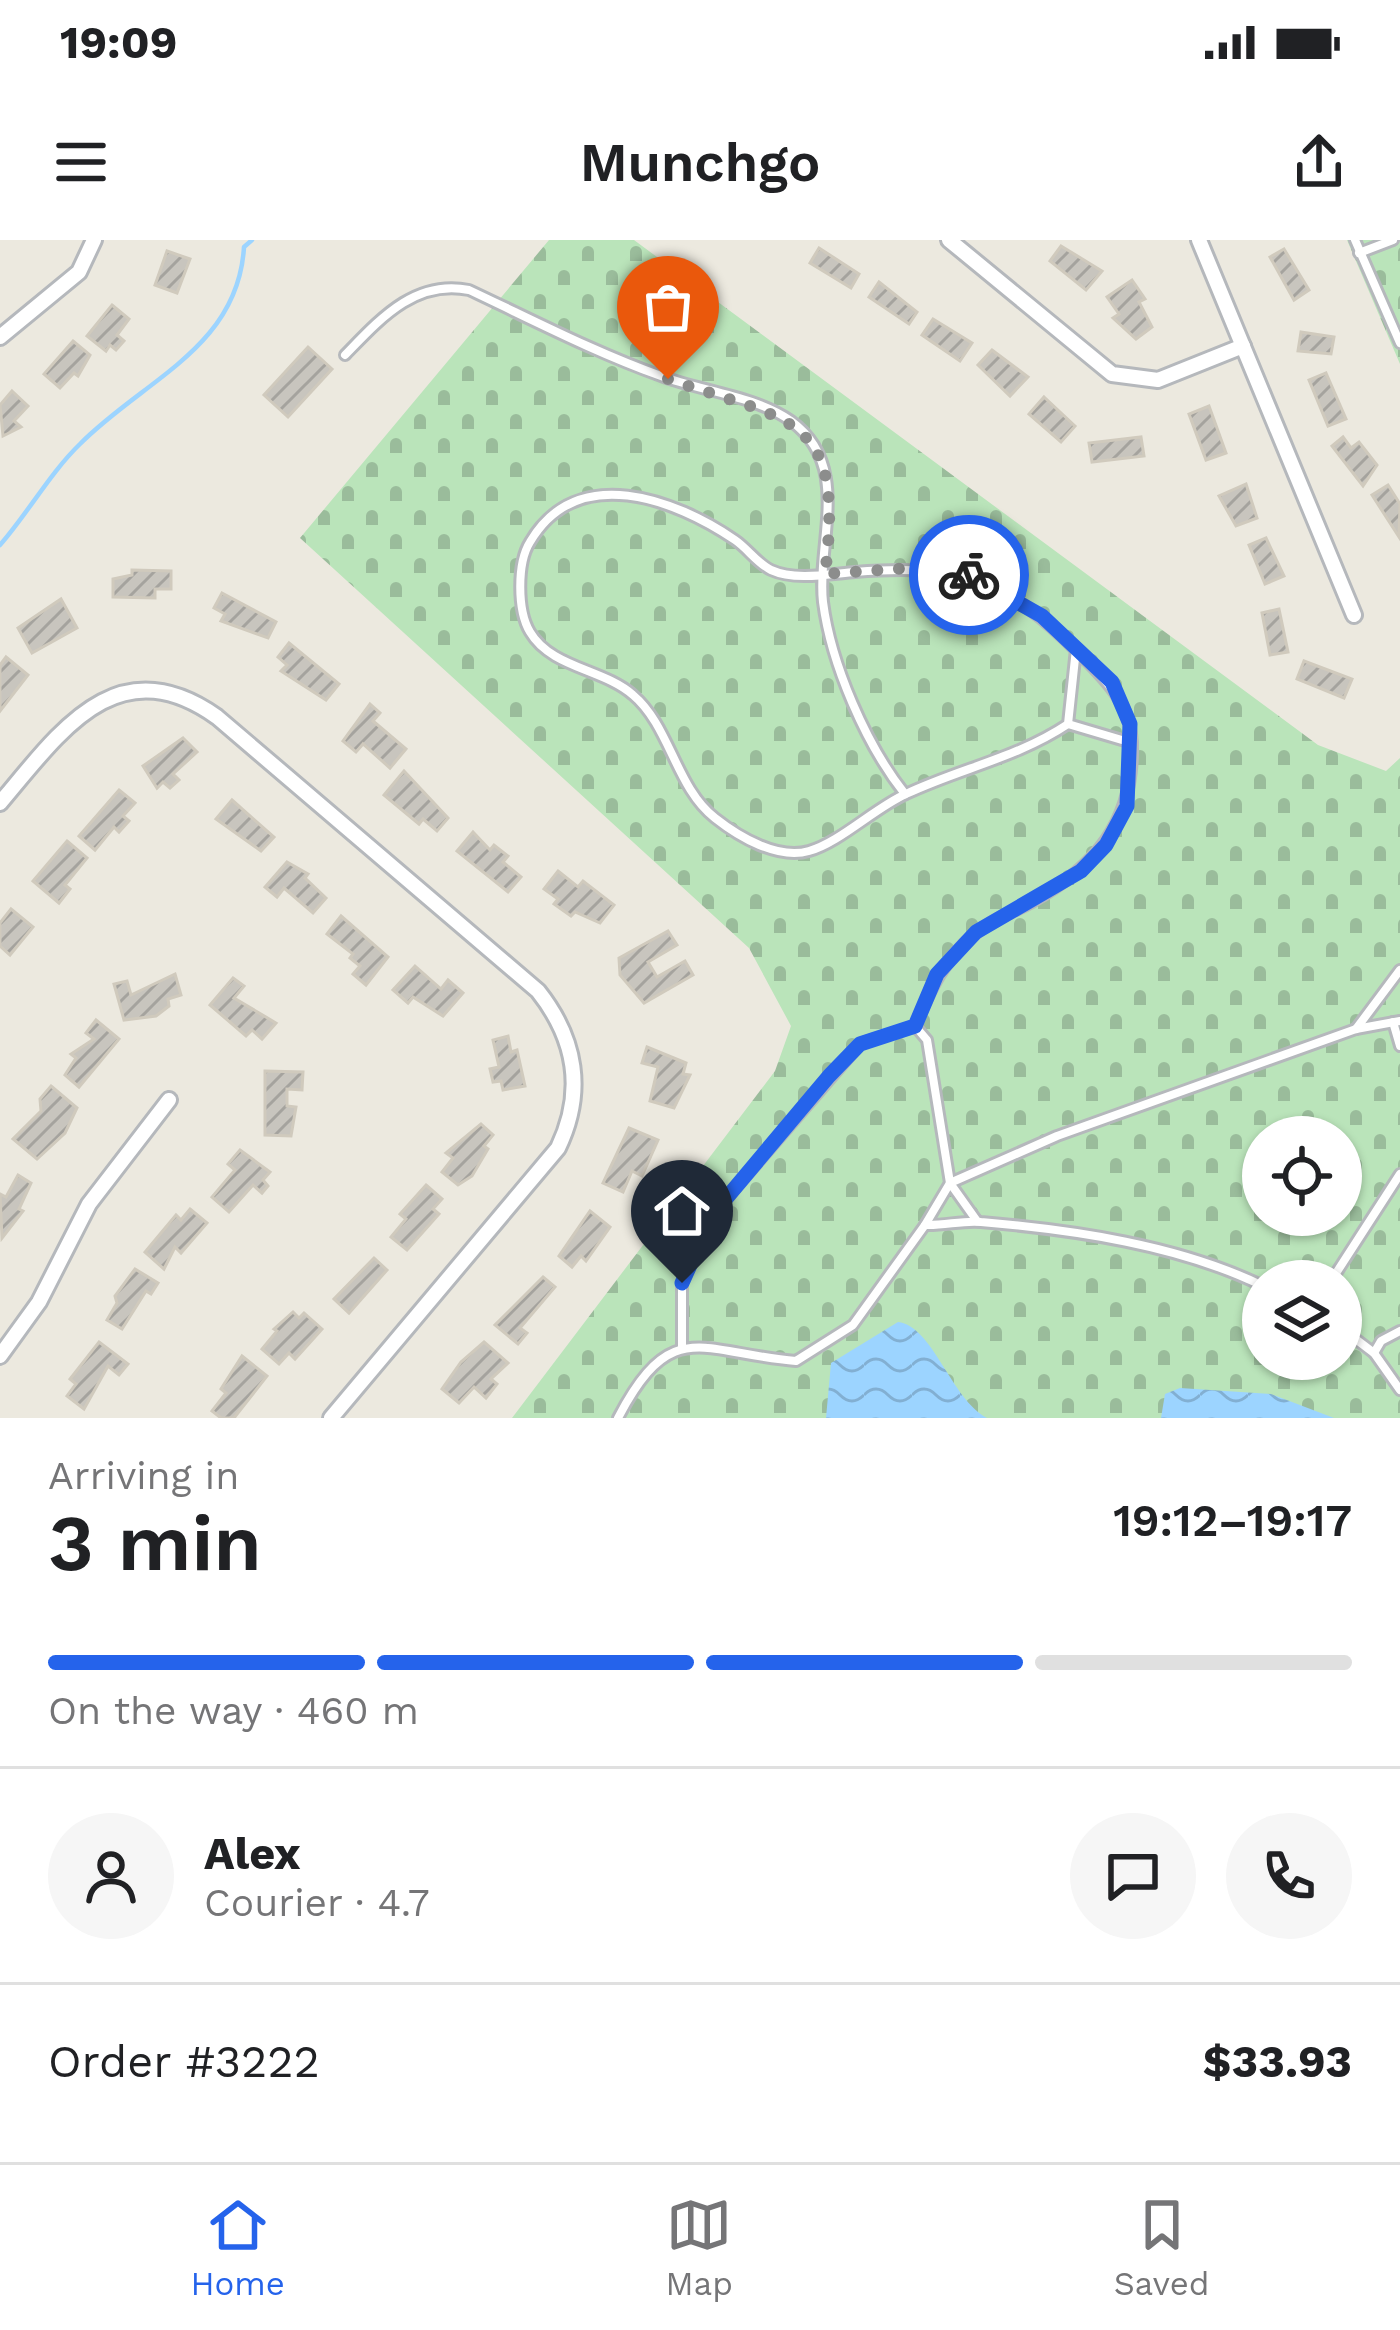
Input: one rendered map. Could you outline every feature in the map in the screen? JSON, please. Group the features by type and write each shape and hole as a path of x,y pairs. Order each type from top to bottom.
{"street":[{"path":"0,337 79,272 94,240"},
{"path":"949,240 1112,374 1159,380 1243,346"},
{"path":"1199,240 1354,615"},
{"path":"0,802 62,729 92,705 147,691 184,698 235,732 538,991 555,1013 574,1066 574,1096 558,1148 332,1418"},
{"path":"0,1356 39,1302 89,1204 169,1100"}],"lane":[{"path":"1355,240 1400,344"},
{"path":"1359,253 1393,240"},
{"path":"345,355 403,301 448,286 469,290 620,361 781,415 803,431 821,467 831,532 823,598 835,652 887,772 905,794"},
{"path":"682,1348 682,1283 713,1214 860,1044 915,1026 937,974 976,932 1081,871 1106,845 1127,806 1132,743 1130,724 1112,682 1042,616 977,577 911,568 825,574 771,570 712,526 645,497 612,491 581,496 551,517 528,544 520,589 530,633 561,659 636,697 703,809 737,835 768,848 808,852 905,794 1028,750 1068,724 1132,743"},
{"path":"1068,724 1076,649"},
{"path":"1355,1029 1400,970"},
{"path":"618,1418 640,1376 659,1358 682,1348 692,1345 796,1361 853,1325 950,1183 1058,1136 1355,1029 1396,1021 1400,1046"},
{"path":"915,1026 927,1040 950,1183 976,1221"},
{"path":"1345,1260 1400,1174"},
{"path":"925,1225 976,1221 1163,1251 1216,1263 1242,1276"},
{"path":"1374,1352 1381,1341 1400,1331"},
{"path":"1362,1343 1374,1352 1400,1390"}],"green space":[{"path":"549,240 634,240 1318,745 1386,771 1400,758 1400,1418 512,1418 775,1071 791,1026 749,948 300,538"},
{"path":"1347,240 1400,240 1400,364"}],"water":[{"path":"898,1322 922,1336 963,1396 987,1418 826,1418 831,1363"},
{"path":"1180,1388 1271,1394 1334,1418 1161,1418 1165,1394"}],"building":[{"path":"1061,246 1102,271 1086,290 1050,261"},
{"path":"819,248 859,274 851,288 810,263"},
{"path":"1284,249 1309,290 1294,300 1270,257"},
{"path":"167,251 190,259 177,293 155,285"},
{"path":"1132,280 1145,299 1139,302 1152,327 1136,339 1113,318 1119,314 1107,297"},
{"path":"879,282 917,312 909,324 869,297"},
{"path":"112,305 129,319 117,335 124,341 116,350 110,345 106,351 87,336"},
{"path":"933,319 972,343 960,361 922,335"},
{"path":"1301,332 1334,337 1331,354 1298,351"},
{"path":"73,341 90,355 78,376 74,373 60,388 44,374"},
{"path":"308,347 332,369 288,417 264,395"},
{"path":"992,350 1028,377 1010,396 978,365"},
{"path":"1326,373 1346,419 1328,426 1309,380"},
{"path":"12,391 28,406 14,421 21,427 3,436 0,405"},
{"path":"1044,397 1075,426 1061,442 1029,414"},
{"path":"1209,406 1226,453 1206,460 1189,414"},
{"path":"1141,437 1144,456 1092,462 1089,443"},
{"path":"1343,437 1351,448 1359,442 1377,465 1363,486 1332,446"},
{"path":"1246,484 1257,518 1236,526 1219,496"},
{"path":"1388,485 1400,504 1399,537 1372,495"},
{"path":"1266,538 1284,576 1265,584 1249,545"},
{"path":"132,570 171,571 171,589 155,589 155,598 113,597 113,579 132,575"},
{"path":"222,593 276,622 268,638 221,621 225,614 214,608"},
{"path":"61,599 77,628 32,653 18,628"},
{"path":"1279,609 1288,652 1270,655 1262,613"},
{"path":"289,643 339,684 326,700 281,671 287,665 278,657"},
{"path":"6,657 28,675 0,711 0,665"},
{"path":"1304,661 1352,679 1344,698 1297,679"},
{"path":"370,704 380,713 373,721 406,749 390,768 363,744 356,752 343,741"},
{"path":"183,738 197,752 173,774 179,780 170,788 163,782 157,788 143,766"},
{"path":"404,771 448,818 437,831 423,819 419,824 384,795"},
{"path":"119,790 135,803 123,816 129,821 119,832 114,827 95,850 79,836"},
{"path":"232,800 274,837 261,851 216,819"},
{"path":"473,832 490,850 494,845 508,856 503,862 521,877 508,892 457,851"},
{"path":"67,841 87,858 65,885 70,889 59,903 33,881"},
{"path":"287,862 308,874 305,878 326,898 313,913 284,888 277,897 265,887"},
{"path":"558,871 578,887 583,881 614,905 600,923 575,912 571,916 554,904 558,899 544,889"},
{"path":"11,909 33,927 10,955 0,946 0,923"},
{"path":"341,916 388,957 366,985 353,974 360,966 350,958 353,954 327,934"},
{"path":"668,931 677,945 648,962 657,977 685,961 693,975 644,1003 620,975 619,958"},
{"path":"415,966 441,989 448,980 463,993 443,1016 413,997 408,1003 393,990"},
{"path":"175,974 181,995 168,999 169,1006 156,1016 124,1020 114,984 127,981 131,995"},
{"path":"233,978 244,986 234,998 276,1023 262,1039 252,1030 246,1036 210,1005"},
{"path":"96,1020 119,1039 79,1087 65,1075 76,1058 71,1054 94,1039 86,1033"},
{"path":"508,1036 511,1052 517,1050 525,1086 503,1090 501,1081 493,1082 490,1069 499,1067 493,1040"},
{"path":"647,1047 686,1063 683,1074 690,1075 674,1108 650,1101 658,1067 642,1063"},
{"path":"265,1071 303,1072 302,1090 287,1089 287,1106 296,1107 291,1136 265,1135"},
{"path":"51,1086 77,1108 65,1133 37,1159 13,1139 41,1111 40,1099"},
{"path":"481,1124 493,1135 484,1146 488,1149 472,1176 458,1185 442,1172 453,1158 446,1153"},
{"path":"629,1128 658,1140 642,1176 632,1171 623,1192 603,1183"},
{"path":"240,1150 270,1172 263,1180 268,1186 262,1193 253,1185 229,1212 212,1197 235,1170 228,1164"},
{"path":"18,1175 31,1183 19,1209 23,1211 2,1238 0,1194 6,1197"},
{"path":"426,1185 442,1199 433,1209 439,1214 407,1250 391,1237 406,1219 400,1214"},
{"path":"190,1209 207,1223 181,1253 175,1247 164,1269 145,1252 176,1215 181,1220"},
{"path":"590,1211 610,1227 586,1261 581,1256 572,1267 559,1256"},
{"path":"374,1258 387,1270 349,1313 334,1299"},
{"path":"135,1269 158,1283 151,1294 146,1291 122,1329 107,1320 117,1303 115,1296"},
{"path":"543,1277 555,1287 520,1328 527,1333 518,1344 495,1325"},
{"path":"293,1312 299,1318 304,1313 322,1329 295,1359 289,1353 279,1364 262,1349 277,1331 274,1329"},
{"path":"99,1342 128,1364 119,1375 108,1366 84,1409 67,1396 76,1384 70,1379"},
{"path":"484,1342 508,1363 491,1379 497,1384 486,1398 474,1387 459,1403 442,1389 461,1362"},
{"path":"242,1356 267,1376 234,1418 221,1418 212,1411 226,1393 221,1389"}],"waterway":[{"path":"0,545 80,444 206,337 225,311 238,282 244,247 252,240"}],"way so far":[{"path":"668,379 781,415 812,442 829,501 831,532 825,574 911,568 969,575"}],"route":[{"path":"682,1283 713,1214 829,1076 860,1044 915,1026 937,974 976,932 1081,871 1106,845 1127,806 1130,724 1112,682 1042,616 969,575"}]}
